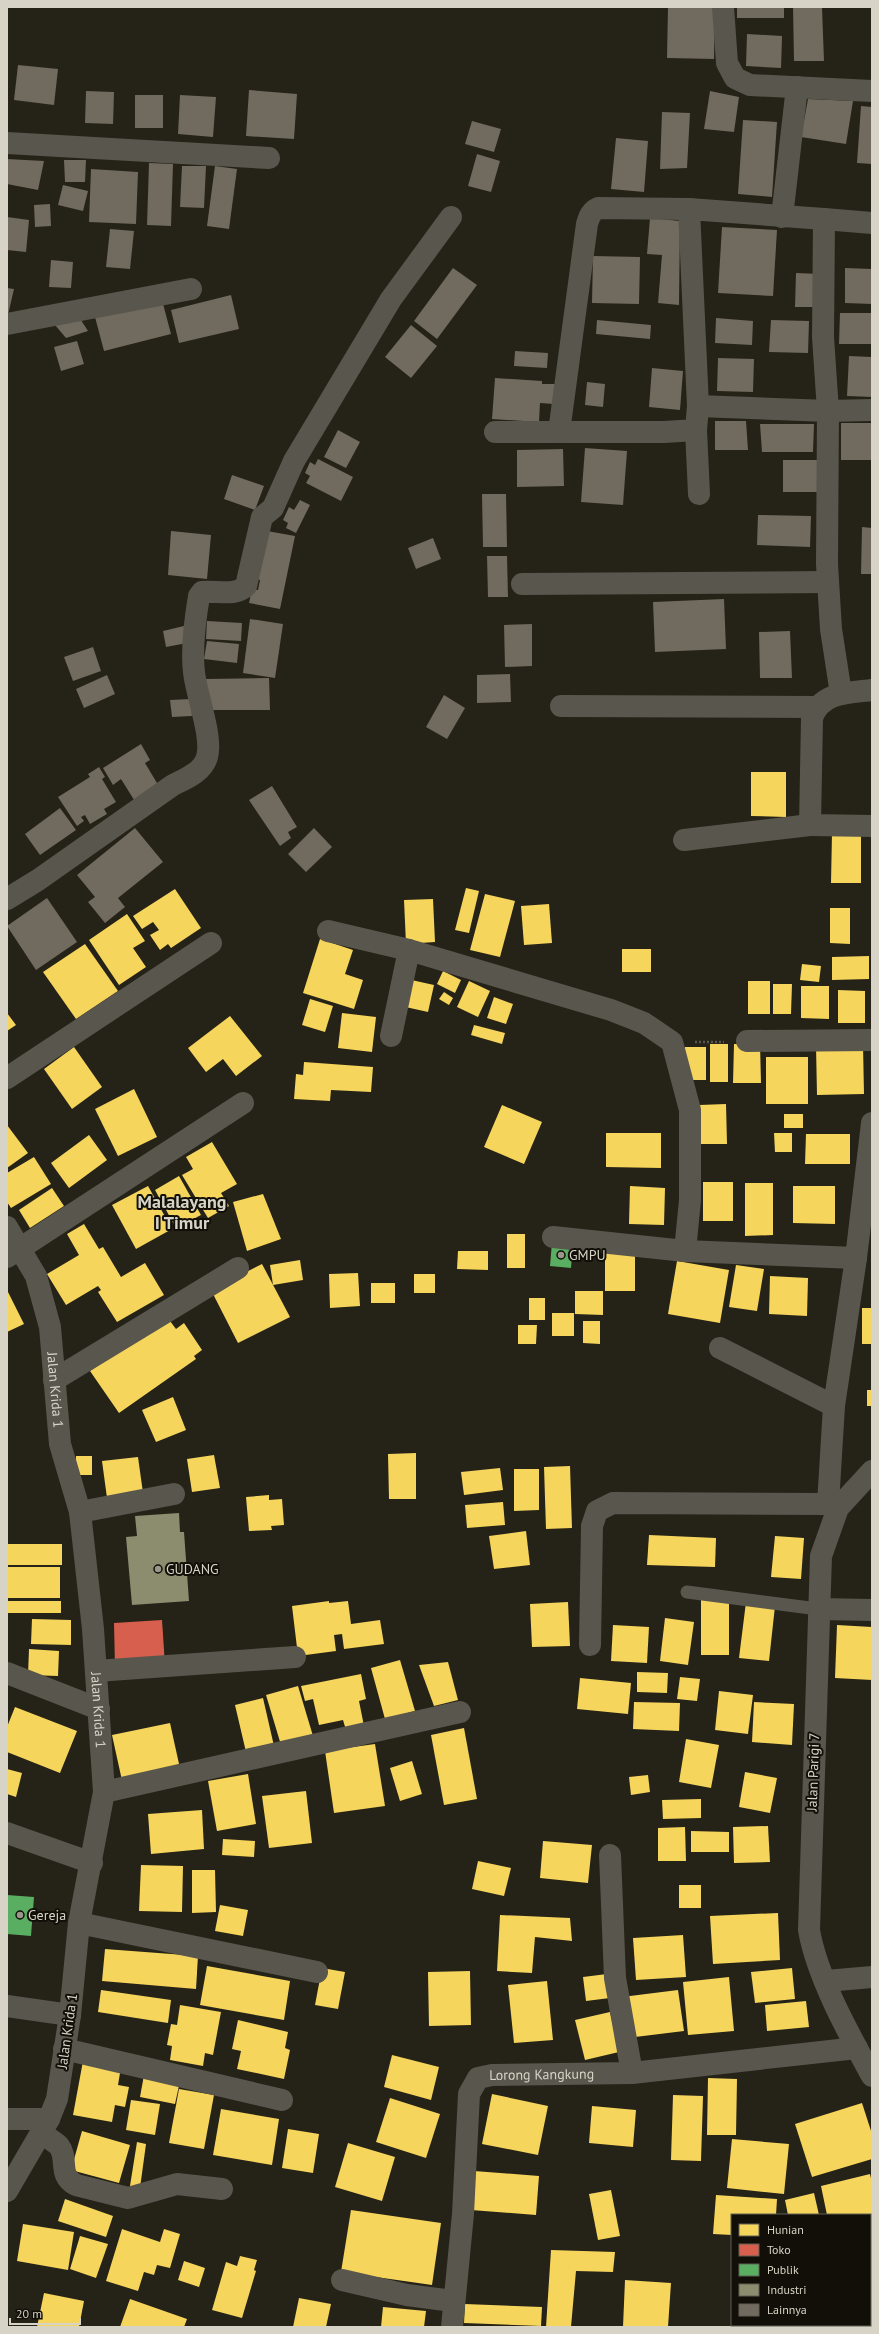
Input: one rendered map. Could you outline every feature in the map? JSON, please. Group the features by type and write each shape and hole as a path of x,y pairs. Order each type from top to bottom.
{"street":[{"path":"723,7 727,63 736,78 750,85 872,91"},
{"path":"782,217 797,87"},
{"path":"7,143 269,158"},
{"path":"559,432 587,224 590,215 598,208 689,209 872,223"},
{"path":"689,209 698,406 696,430 699,494"},
{"path":"7,899 38,880 173,785 195,773 208,756 209,743 194,672 193,654 199,596 202,592 208,591 236,592 246,586 262,517 273,508 294,461 391,299 451,217"},
{"path":"824,220 823,337 828,410 828,582 831,629 841,694"},
{"path":"7,324 191,289"},
{"path":"698,406 872,410"},
{"path":"495,432 664,432 696,430"},
{"path":"522,584 828,582"},
{"path":"810,826 812,718 816,707 826,699 841,694 872,690"},
{"path":"561,706 816,707"},
{"path":"684,840 810,826 872,826"},
{"path":"328,931 409,950 612,1010 644,1023 672,1042 690,1110 690,1200 685,1251"},
{"path":"7,1078 211,943"},
{"path":"391,1036 409,950"},
{"path":"747,1041 872,1040"},
{"path":"14,1253 243,1103"},
{"path":"590,1645 592,1526 597,1511 613,1503 833,1506 834,1406 856,1258 872,1123"},
{"name":"Jalan Krida 1","path":"7,1227 14,1253 36,1276 50,1327 60,1444 80,1512 96,1671 104,1792 92,1863 79,1923 70,2015 57,2099 45,2126 7,2191"},
{"path":"553,1238 685,1251 856,1258"},
{"path":"54,1380 238,1268"},
{"path":"720,1348 834,1406"},
{"name":"Jalan Parigi 7","path":"872,1471 833,1506 821,1556 818,1609 809,1930 813,1952 856,2048 872,2076"},
{"path":"80,1512 174,1494"},
{"path":"818,1609 872,1610"},
{"path":"96,1671 295,1657"},
{"path":"7,1673 99,1709"},
{"path":"104,1792 460,1712"},
{"path":"7,1833 92,1863"},
{"path":"610,1855 615,1978 632,2073"},
{"path":"79,1923 317,1972"},
{"path":"826,1981 872,1977"},
{"path":"7,2006 70,2015"},
{"name":"Lorong Kangkung","path":"452,2327 453,2301 463,2214 469,2094 473,2084 478,2078 492,2075 632,2073 856,2048"},
{"path":"64,2049 282,2100"},
{"path":"7,2119 45,2126 62,2151 64,2172 69,2182 76,2185 128,2198 177,2184 222,2189"},
{"path":"342,2280 407,2295 453,2301"}],"lane":[{"path":"687,1592 818,1609"}],"path":[{"path":"672,1042 747,1041"}],"building: Hunian":[{"path":"751,772 786,772 786,817 751,816"},
{"path":"832,833 861,833 861,883 831,883"},
{"path":"466,888 479,891 469,933 455,930"},
{"path":"175,889 201,928 171,948 168,944 160,950 150,935 159,930 153,922 142,929 133,916"},
{"path":"485,894 515,901 500,957 470,950"},
{"path":"433,899 435,942 406,944 404,900"},
{"path":"549,904 552,943 524,945 521,906"},
{"path":"830,908 850,908 850,944 830,943"},
{"path":"127,914 145,941 133,948 146,967 119,985 89,940"},
{"path":"320,939 353,950 345,974 363,980 354,1009 303,993"},
{"path":"85,944 118,991 76,1019 43,972"},
{"path":"622,949 651,949 651,972 622,972"},
{"path":"869,956 869,979 832,980 832,957"},
{"path":"802,964 821,966 819,982 800,980"},
{"path":"443,971 461,980 455,993 437,984"},
{"path":"407,979 434,985 428,1012 401,1006"},
{"path":"469,981 490,991 478,1017 457,1007"},
{"path":"748,981 770,981 770,1014 748,1014"},
{"path":"773,984 792,984 791,1014 773,1014"},
{"path":"801,986 829,986 829,1019 801,1018"},
{"path":"838,990 865,991 865,1023 838,1023"},
{"path":"444,992 453,998 449,1005 439,999"},
{"path":"494,997 513,1004 506,1024 487,1018"},
{"path":"310,999 333,1006 325,1032 302,1025"},
{"path":"7,1013 16,1025 7,1031"},
{"path":"342,1013 376,1017 372,1052 338,1048"},
{"path":"230,1016 262,1056 236,1076 223,1059 206,1072 188,1048"},
{"path":"474,1025 505,1033 502,1044 471,1035"},
{"path":"710,1044 728,1044 728,1082 710,1082"},
{"path":"734,1044 760,1044 761,1083 733,1083"},
{"path":"863,1045 864,1094 817,1095 816,1046"},
{"path":"74,1047 102,1087 72,1109 44,1069"},
{"path":"685,1047 706,1047 706,1080 685,1080"},
{"path":"766,1057 808,1057 808,1104 766,1104"},
{"path":"304,1062 373,1067 371,1092 331,1090 330,1101 294,1099 296,1074 303,1075"},
{"path":"134,1089 157,1137 118,1156 95,1109"},
{"path":"726,1104 727,1144 700,1144 699,1105"},
{"path":"502,1105 542,1122 524,1164 484,1147"},
{"path":"784,1114 803,1114 803,1128 784,1128"},
{"path":"7,1125 28,1153 7,1168"},
{"path":"606,1133 661,1133 661,1168 606,1167"},
{"path":"774,1133 792,1133 792,1152 775,1152"},
{"path":"806,1134 850,1134 850,1164 805,1164"},
{"path":"89,1135 107,1160 69,1188 51,1163"},
{"path":"212,1142 237,1184 221,1193 229,1206 208,1218 182,1175 193,1169 186,1157"},
{"path":"34,1157 51,1184 11,1208 7,1202 7,1173"},
{"path":"179,1176 201,1215 176,1228 155,1190"},
{"path":"703,1182 733,1182 733,1221 703,1221"},
{"path":"745,1183 773,1183 773,1235 745,1236"},
{"path":"148,1186 172,1229 136,1249 112,1205"},
{"path":"630,1186 665,1188 664,1225 629,1224"},
{"path":"793,1186 835,1186 835,1224 793,1223"},
{"path":"52,1188 64,1206 30,1228 19,1210"},
{"path":"263,1194 281,1239 247,1251 233,1202"},
{"path":"84,1224 99,1249 103,1247 121,1277 145,1263 164,1295 117,1322 98,1292 101,1290 98,1286 66,1305 47,1274 79,1255 67,1234"},
{"path":"507,1234 525,1234 525,1268 507,1268"},
{"path":"458,1251 488,1251 488,1270 457,1269"},
{"path":"605,1252 635,1252 635,1291 605,1291"},
{"path":"300,1260 303,1280 273,1285 270,1265"},
{"path":"677,1261 729,1270 720,1323 668,1314"},
{"path":"262,1264 290,1317 238,1343 211,1290"},
{"path":"736,1265 764,1269 757,1311 729,1307"},
{"path":"358,1273 360,1306 330,1308 329,1274"},
{"path":"414,1274 435,1274 435,1293 414,1293"},
{"path":"770,1276 808,1278 807,1316 769,1314"},
{"path":"371,1283 395,1283 395,1303 371,1303"},
{"path":"7,1290 24,1324 7,1332"},
{"path":"575,1291 603,1291 603,1315 575,1314"},
{"path":"529,1298 545,1298 545,1320 529,1320"},
{"path":"862,1308 872,1308 872,1344 862,1344"},
{"path":"552,1313 574,1313 574,1336 552,1336"},
{"path":"167,1317 176,1329 184,1323 202,1350 194,1356 196,1359 119,1413 90,1371"},
{"path":"583,1321 600,1321 600,1344 583,1343"},
{"path":"518,1325 537,1325 536,1344 518,1344"},
{"path":"867,1390 872,1390 872,1406 867,1406"},
{"path":"173,1397 186,1430 156,1442 142,1410"},
{"path":"416,1453 416,1499 389,1499 388,1454"},
{"path":"214,1455 220,1488 192,1492 187,1459"},
{"path":"76,1456 92,1456 92,1475 76,1475"},
{"path":"138,1457 143,1493 107,1498 102,1461"},
{"path":"570,1466 572,1528 546,1529 544,1467"},
{"path":"500,1468 503,1490 464,1495 461,1472"},
{"path":"514,1469 539,1469 539,1510 514,1511"},
{"path":"269,1495 269,1500 282,1499 284,1525 271,1526 272,1530 249,1531 246,1497"},
{"path":"503,1502 505,1525 467,1528 465,1505"},
{"path":"526,1531 530,1565 494,1569 489,1536"},
{"path":"649,1535 716,1538 715,1567 647,1565"},
{"path":"775,1536 804,1538 801,1579 771,1577"},
{"path":"7,1544 62,1544 62,1565 7,1565"},
{"path":"7,1567 60,1567 60,1598 7,1598"},
{"path":"701,1600 729,1600 729,1655 701,1655"},
{"path":"7,1601 61,1601 61,1613 7,1613"},
{"path":"329,1601 329,1603 348,1601 351,1624 380,1620 384,1644 344,1649 342,1634 334,1635 336,1651 298,1656 292,1606"},
{"path":"568,1602 570,1646 532,1647 530,1604"},
{"path":"746,1602 775,1606 769,1661 739,1658"},
{"path":"665,1618 694,1622 688,1665 660,1661"},
{"path":"32,1619 71,1620 71,1645 31,1644"},
{"path":"613,1625 649,1627 647,1663 611,1661"},
{"path":"837,1625 872,1627 872,1680 835,1678"},
{"path":"29,1649 59,1651 58,1676 28,1675"},
{"path":"400,1660 415,1711 385,1719 371,1668"},
{"path":"448,1662 458,1700 434,1706 419,1665"},
{"path":"637,1672 668,1673 667,1693 637,1692"},
{"path":"361,1674 366,1699 359,1701 364,1726 346,1730 343,1720 319,1725 313,1699 305,1701 301,1686"},
{"path":"680,1677 700,1679 697,1701 677,1699"},
{"path":"580,1678 631,1683 628,1714 577,1709"},
{"path":"298,1686 313,1736 281,1745 266,1695"},
{"path":"719,1691 753,1695 748,1734 715,1730"},
{"path":"263,1698 274,1746 246,1752 235,1705"},
{"path":"634,1702 680,1703 679,1731 633,1729"},
{"path":"754,1702 794,1704 792,1745 752,1742"},
{"path":"15,1707 77,1731 60,1773 7,1752 7,1727"},
{"path":"170,1723 181,1773 123,1785 112,1735"},
{"path":"464,1728 477,1799 444,1805 431,1735"},
{"path":"686,1739 719,1745 711,1788 679,1782"},
{"path":"375,1744 385,1806 334,1813 325,1751"},
{"path":"412,1761 422,1794 400,1801 390,1768"},
{"path":"7,1769 22,1773 16,1797 7,1794"},
{"path":"745,1772 777,1778 770,1813 739,1807"},
{"path":"248,1774 256,1824 217,1831 208,1781"},
{"path":"648,1775 650,1792 631,1795 629,1777"},
{"path":"306,1791 312,1843 269,1848 262,1796"},
{"path":"701,1799 701,1818 663,1819 662,1800"},
{"path":"202,1810 204,1849 151,1854 148,1814"},
{"path":"768,1826 770,1862 734,1863 733,1827"},
{"path":"685,1827 686,1861 658,1861 658,1828"},
{"path":"691,1831 729,1832 729,1852 691,1852"},
{"path":"223,1839 255,1841 254,1857 222,1855"},
{"path":"543,1841 592,1845 588,1883 540,1878"},
{"path":"478,1861 511,1868 504,1896 472,1889"},
{"path":"141,1865 183,1866 182,1912 139,1911"},
{"path":"192,1870 215,1870 216,1912 192,1913"},
{"path":"679,1885 701,1885 701,1908 679,1908"},
{"path":"220,1905 248,1910 243,1936 215,1931"},
{"path":"778,1913 780,1960 713,1964 710,1916"},
{"path":"500,1915 570,1918 572,1941 535,1937 532,1973 497,1971"},
{"path":"683,1935 686,1977 636,1980 633,1938"},
{"path":"105,1949 198,1956 196,1989 102,1981"},
{"path":"207,1966 290,1981 284,2020 200,2005"},
{"path":"322,1968 345,1972 338,2009 315,2005"},
{"path":"792,1968 795,1999 755,2003 751,1972"},
{"path":"470,1971 471,2025 429,2026 428,1972"},
{"path":"607,1974 610,1998 586,2001 583,1977"},
{"path":"729,1977 734,2031 688,2035 683,1982"},
{"path":"547,1981 553,2040 514,2043 508,1985"},
{"path":"101,1990 171,2000 168,2023 98,2012"},
{"path":"678,1990 684,2031 627,2038 622,1997"},
{"path":"806,2001 809,2027 767,2031 765,2005"},
{"path":"180,2005 221,2012 213,2055 205,2053 203,2066 170,2060 172,2046 167,2045 171,2024 177,2025"},
{"path":"610,2012 619,2052 585,2060 575,2020"},
{"path":"238,2020 288,2032 285,2048 290,2050 284,2079 237,2069 241,2051 232,2049"},
{"path":"392,2055 439,2067 431,2100 384,2087"},
{"path":"83,2061 121,2067 118,2085 129,2087 125,2107 115,2105 112,2122 73,2115"},
{"path":"144,2075 180,2081 175,2104 140,2097"},
{"path":"708,2078 737,2079 736,2135 707,2135"},
{"path":"179,2089 214,2095 204,2149 169,2143"},
{"path":"492,2094 548,2106 538,2155 482,2144"},
{"path":"673,2095 703,2096 701,2161 671,2160"},
{"path":"390,2098 440,2114 426,2158 376,2142"},
{"path":"131,2100 160,2104 155,2135 126,2130"},
{"path":"862,2103 872,2134 872,2159 812,2177 795,2124"},
{"path":"592,2106 636,2110 633,2147 589,2143"},
{"path":"221,2109 279,2119 272,2165 213,2155"},
{"path":"288,2129 319,2134 313,2173 282,2168"},
{"path":"82,2131 130,2145 119,2183 71,2170"},
{"path":"732,2139 789,2144 784,2194 727,2188"},
{"path":"137,2142 146,2144 140,2188 130,2186"},
{"path":"348,2143 395,2157 382,2201 335,2187"},
{"path":"474,2171 539,2176 536,2215 471,2210"},
{"path":"870,2174 872,2183 872,2248 871,2214 827,2214 821,2186"},
{"path":"611,2190 620,2236 598,2240 589,2194"},
{"path":"814,2193 819,2214 788,2214 785,2200"},
{"path":"716,2195 777,2199 776,2214 731,2214 731,2235 713,2234"},
{"path":"65,2199 113,2216 106,2237 58,2221"},
{"path":"351,2210 441,2223 432,2285 341,2272"},
{"path":"23,2224 74,2232 68,2270 17,2261"},
{"path":"122,2229 160,2242 164,2229 180,2234 170,2268 157,2265 154,2275 144,2272 138,2291 106,2281"},
{"path":"80,2236 108,2244 96,2278 70,2269"},
{"path":"551,2250 615,2252 613,2272 576,2271 571,2327 546,2327"},
{"path":"240,2256 257,2260 254,2270 256,2271 242,2318 212,2310 226,2262 237,2266"},
{"path":"184,2261 205,2268 199,2287 178,2280"},
{"path":"625,2280 671,2283 668,2327 623,2327"},
{"path":"44,2293 84,2301 79,2327 37,2327"},
{"path":"299,2298 331,2304 326,2327 293,2327"},
{"path":"130,2299 187,2319 184,2327 120,2327"},
{"path":"465,2304 542,2307 541,2326 464,2323"},
{"path":"383,2307 426,2311 424,2327 381,2327"},
{"path":"805,2326 835,2326 835,2327"},
{"path":"837,2326 867,2326 867,2327"}],"building: Toko":[{"path":"162,1620 165,1665 115,1667 114,1623"}],"building: Publik":[{"name":"GMPU","path":"552,1242 573,1244 571,1268 550,1266"},
{"name":"Gereja","path":"7,1895 34,1897 31,1936 7,1934"}],"building: Industri":[{"name":"GUDANG","path":"179,1513 180,1532 184,1532 189,1601 132,1605 126,1537 137,1536 135,1516"}],"building: Lainnya":[{"path":"668,7 715,7 714,59 667,58"},
{"path":"737,7 784,7 784,18 737,18"},
{"path":"793,7 822,7 824,61 794,61"},
{"path":"747,34 782,36 781,68 746,66"},
{"path":"18,65 58,69 54,105 14,100"},
{"path":"249,90 297,94 294,139 246,136"},
{"path":"86,91 114,92 113,124 85,123"},
{"path":"710,91 739,97 734,132 704,129"},
{"path":"135,95 163,95 163,128 135,128"},
{"path":"180,95 216,97 213,137 178,134"},
{"path":"808,99 853,101 846,144 801,137"},
{"path":"861,106 872,107 872,164 857,163"},
{"path":"662,112 690,113 687,168 660,169"},
{"path":"743,120 777,122 772,197 738,194"},
{"path":"472,121 501,129 494,152 465,144"},
{"path":"616,138 648,141 644,192 611,189"},
{"path":"477,154 500,161 491,192 468,186"},
{"path":"7,159 44,161 38,190 7,184"},
{"path":"64,160 86,160 85,182 65,182"},
{"path":"149,163 173,164 171,226 147,225"},
{"path":"182,166 206,166 204,208 180,207"},
{"path":"215,166 237,169 229,229 207,226"},
{"path":"91,169 138,172 136,224 89,222"},
{"path":"63,185 88,191 83,211 58,205"},
{"path":"50,204 51,226 35,227 34,205"},
{"path":"7,217 29,220 26,252 7,250"},
{"path":"650,218 680,221 679,305 658,303 662,255 647,254"},
{"path":"722,227 777,230 773,296 718,293"},
{"path":"110,229 134,231 130,269 106,267"},
{"path":"593,256 640,257 639,304 592,303"},
{"path":"51,260 73,262 71,288 49,287"},
{"path":"453,268 477,285 437,339 414,321"},
{"path":"845,268 872,269 872,304 845,303"},
{"path":"796,273 820,274 819,307 795,307"},
{"path":"7,288 14,289 8,315 7,315"},
{"path":"231,295 239,329 179,343 171,310"},
{"path":"162,300 171,334 104,351 95,317"},
{"path":"840,313 872,313 872,344 839,344"},
{"path":"79,317 88,331 66,338 55,325"},
{"path":"716,318 753,321 752,345 715,343"},
{"path":"597,320 651,325 650,339 596,334"},
{"path":"771,320 809,321 808,353 769,352"},
{"path":"411,325 437,346 411,378 385,357"},
{"path":"77,341 84,364 61,371 54,347"},
{"path":"515,351 548,353 547,368 514,366"},
{"path":"849,356 872,357 872,397 847,396"},
{"path":"718,358 754,359 753,392 717,391"},
{"path":"652,368 683,371 680,410 649,407"},
{"path":"495,378 542,381 542,384 555,384 553,404 540,403 539,422 492,419"},
{"path":"587,382 605,384 603,407 585,405"},
{"path":"715,421 746,421 748,450 715,450"},
{"path":"841,423 872,423 872,460 841,460"},
{"path":"760,424 814,424 813,452 762,452"},
{"path":"338,430 360,442 346,468 324,457"},
{"path":"585,448 627,451 623,505 581,502"},
{"path":"563,449 564,486 517,487 517,450"},
{"path":"318,459 353,477 341,501 306,483 310,476 305,473 310,462 315,465"},
{"path":"783,460 819,460 819,492 783,492"},
{"path":"232,475 264,486 255,510 224,499"},
{"path":"482,494 506,494 507,547 483,547"},
{"path":"300,500 310,505 296,533 286,528 288,523 283,520 289,507 294,510"},
{"path":"758,515 811,516 810,547 757,545"},
{"path":"862,527 872,528 872,574 861,574"},
{"path":"171,531 211,535 207,579 168,575"},
{"path":"267,531 295,536 280,609 249,603 252,589 258,590 260,580 257,579"},
{"path":"433,538 441,559 416,569 408,548"},
{"path":"487,556 507,556 508,597 488,597"},
{"path":"724,599 726,649 655,652 653,602"},
{"path":"250,619 283,624 275,678 243,673"},
{"path":"207,621 242,623 241,641 206,639"},
{"path":"532,624 532,666 505,667 504,625"},
{"path":"184,626 187,643 166,647 163,631"},
{"path":"790,631 792,678 760,678 759,632"},
{"path":"207,641 239,644 237,663 204,659"},
{"path":"93,647 101,671 73,681 64,657"},
{"path":"510,674 511,702 477,703 477,675"},
{"path":"107,675 115,694 84,708 76,689"},
{"path":"269,678 270,710 205,710 205,679"},
{"path":"444,695 465,708 447,739 426,727"},
{"path":"191,699 192,716 172,717 170,700"},
{"path":"141,744 150,760 145,763 160,788 136,803 121,779 113,785 103,768"},
{"path":"99,767 105,777 102,779 116,802 104,809 107,814 90,824 85,815 81,817 84,821 77,826 58,797 90,777 88,774"},
{"path":"272,786 297,827 288,832 291,838 280,846 249,800"},
{"path":"60,808 76,830 40,855 25,834"},
{"path":"135,828 163,862 118,898 125,907 105,923 88,902 95,897 77,875"},
{"path":"314,828 332,847 306,872 288,854"},
{"path":"47,898 77,942 36,970 7,926"}],"place":[{"name":"GMPU","path":"561,1255"},
{"name":"GUDANG","path":"158,1569"},
{"name":"Gereja","path":"20,1915"}],"district":[{"name":"Malalayang I Timur","path":"182,1212"}]}
